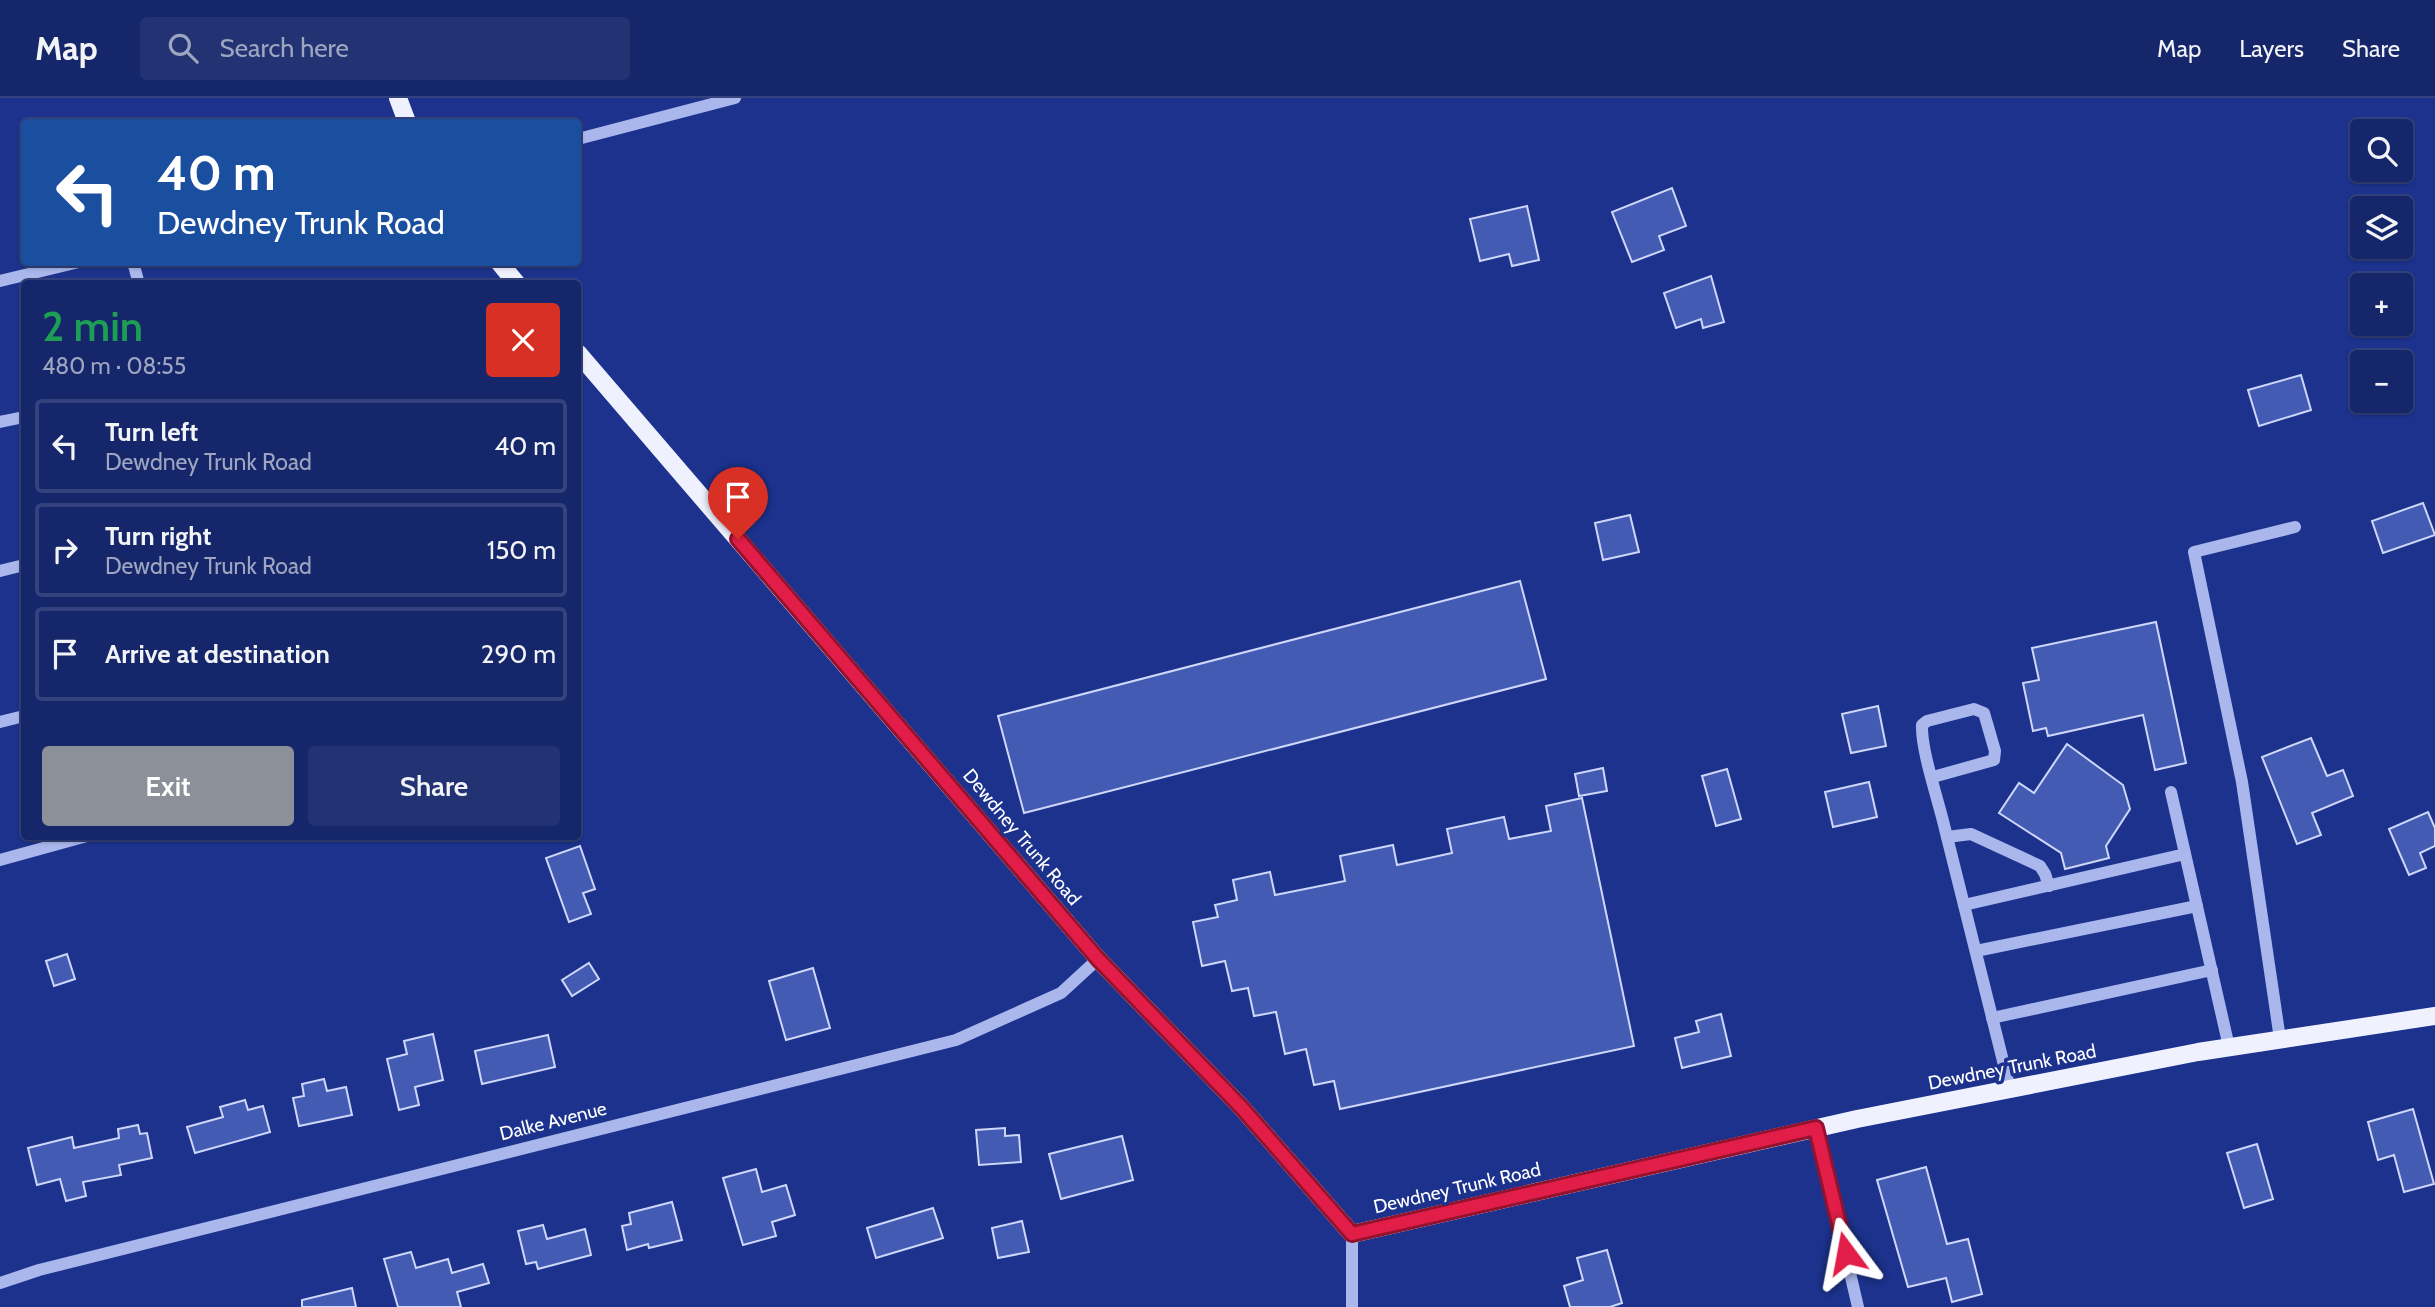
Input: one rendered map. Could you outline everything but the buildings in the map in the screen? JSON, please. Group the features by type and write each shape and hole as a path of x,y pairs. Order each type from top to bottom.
{"main road":[{"path":"398,98 406,119"},
{"path":"502,266 514,280"},
{"name":"Dewdney Trunk Road","path":"581,356 1098,959 1242,1108 1352,1234 1816,1128 2229,1047 2435,1016"}],"street":[{"path":"581,138 735,98"},
{"path":"0,281 62,266"},
{"path":"0,422 21,417"},
{"path":"2280,1039 2242,782 2194,552 2295,527"},
{"path":"0,571 21,566"},
{"path":"1933,777 1994,760 1995,751 1984,713 1974,709 1927,721 1922,725 1933,777 1947,837 2010,1089"},
{"path":"0,722 21,717"},
{"path":"2171,792 2229,1047"},
{"path":"1947,837 1971,834 2040,866 2049,886"},
{"path":"0,859 72,840"},
{"path":"1964,905 2185,854"},
{"path":"1976,951 2197,906"},
{"name":"Dalke Avenue","path":"0,1283 53,1266 956,1040 1061,993 1098,959"},
{"path":"1992,1018 2212,971"},
{"path":"1816,1128 1858,1307"},
{"path":"1352,1234 1352,1307"}],"route":[{"path":"738,539 1098,959 1242,1108 1352,1234 1816,1128 1846,1253"}]}
